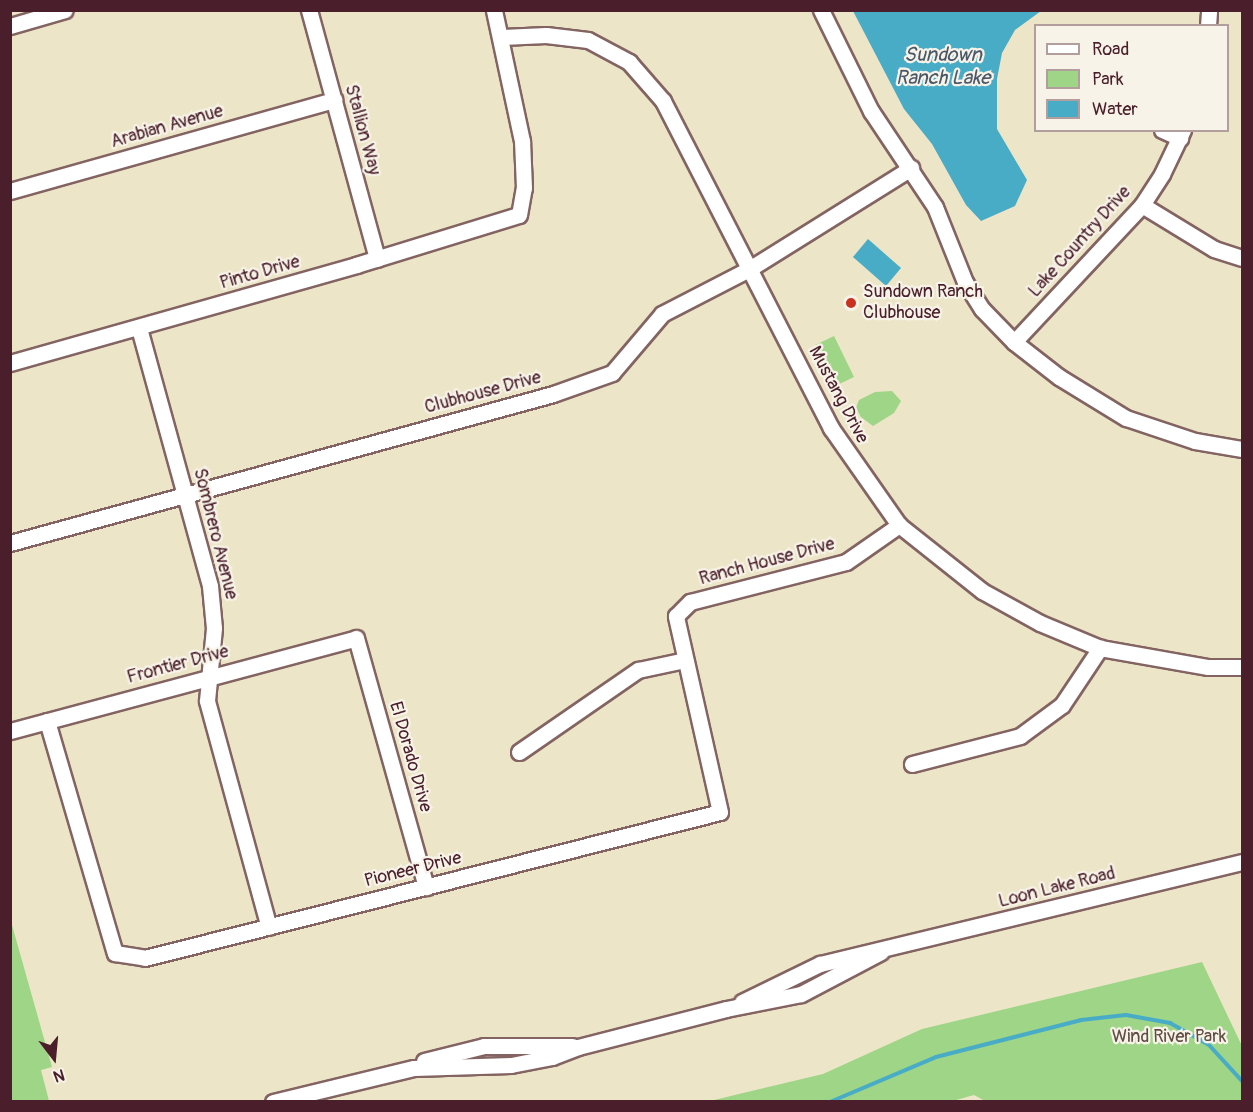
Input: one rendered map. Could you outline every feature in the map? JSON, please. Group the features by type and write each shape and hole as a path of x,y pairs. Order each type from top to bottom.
{"street":[{"path":"10,26 65,10"},
{"name":"Stallion Way","path":"309,10 377,259"},
{"path":"494,10 502,37"},
{"path":"821,10 871,111 936,207 965,282 982,309 1014,342 1059,377 1126,418 1195,441 1242,449"},
{"name":"Mustang Drive","path":"502,37 546,35 588,40 629,62 663,101 751,268 831,428 899,525 982,591 1040,623 1100,648 1208,667 1242,667"},
{"name":"Pinto Drive","path":"10,363 377,259 519,215 524,188 522,141 502,37"},
{"name":"Arabian Avenue","path":"10,191 334,100"},
{"name":"Lake Country Drive","path":"1014,342 1142,205 1181,134"},
{"name":"Clubhouse Drive","path":"10,543 553,394 612,373 662,314 751,268 911,168"},
{"path":"1142,205 1214,249 1242,258"},
{"name":"Sombrero Avenue","path":"139,328 186,495 214,609 207,701 269,927"},
{"name":"Ranch House Drive","path":"686,660 676,616 690,602 846,562 899,525"},
{"name":"Frontier Drive","path":"10,731 356,638"},
{"name":"El Dorado Drive","path":"356,638 426,887"},
{"path":"912,764 1020,736 1062,705 1100,648"},
{"path":"519,752 638,670 686,660"},
{"name":"Pioneer Drive","path":"46,721 115,954 145,958 720,812 686,660"},
{"name":"Loon Lake Road","path":"273,1101 414,1068 511,1065 552,1057 578,1047 726,1009 801,994 881,952 1242,862"}],"green space":[{"path":"834,336 854,377 835,386 815,345"},
{"path":"892,391 901,401 894,413 873,426 861,417 856,408 859,400 875,392"},
{"path":"10,918 52,1067 41,1070 49,1101 11,1101"},
{"name":"Wind River Park","path":"1202,962 1242,1046 1242,1101 987,1102 974,1095 949,1102 710,1101 823,1074 922,1029"}],"water":[{"name":"Sundown Ranch Lake","path":"853,11 1041,11 1015,30 1002,53 997,79 997,129 1027,180 1015,206 981,221 966,205 932,144 904,109"},
{"path":"868,239 901,268 886,286 853,257"}],"waterway":[{"path":"830,1102 936,1057 1081,1020 1126,1015 1170,1023 1209,1045 1242,1081"}],"place":[{"name":"Sundown Ranch Clubhouse","path":"851,303"}]}
